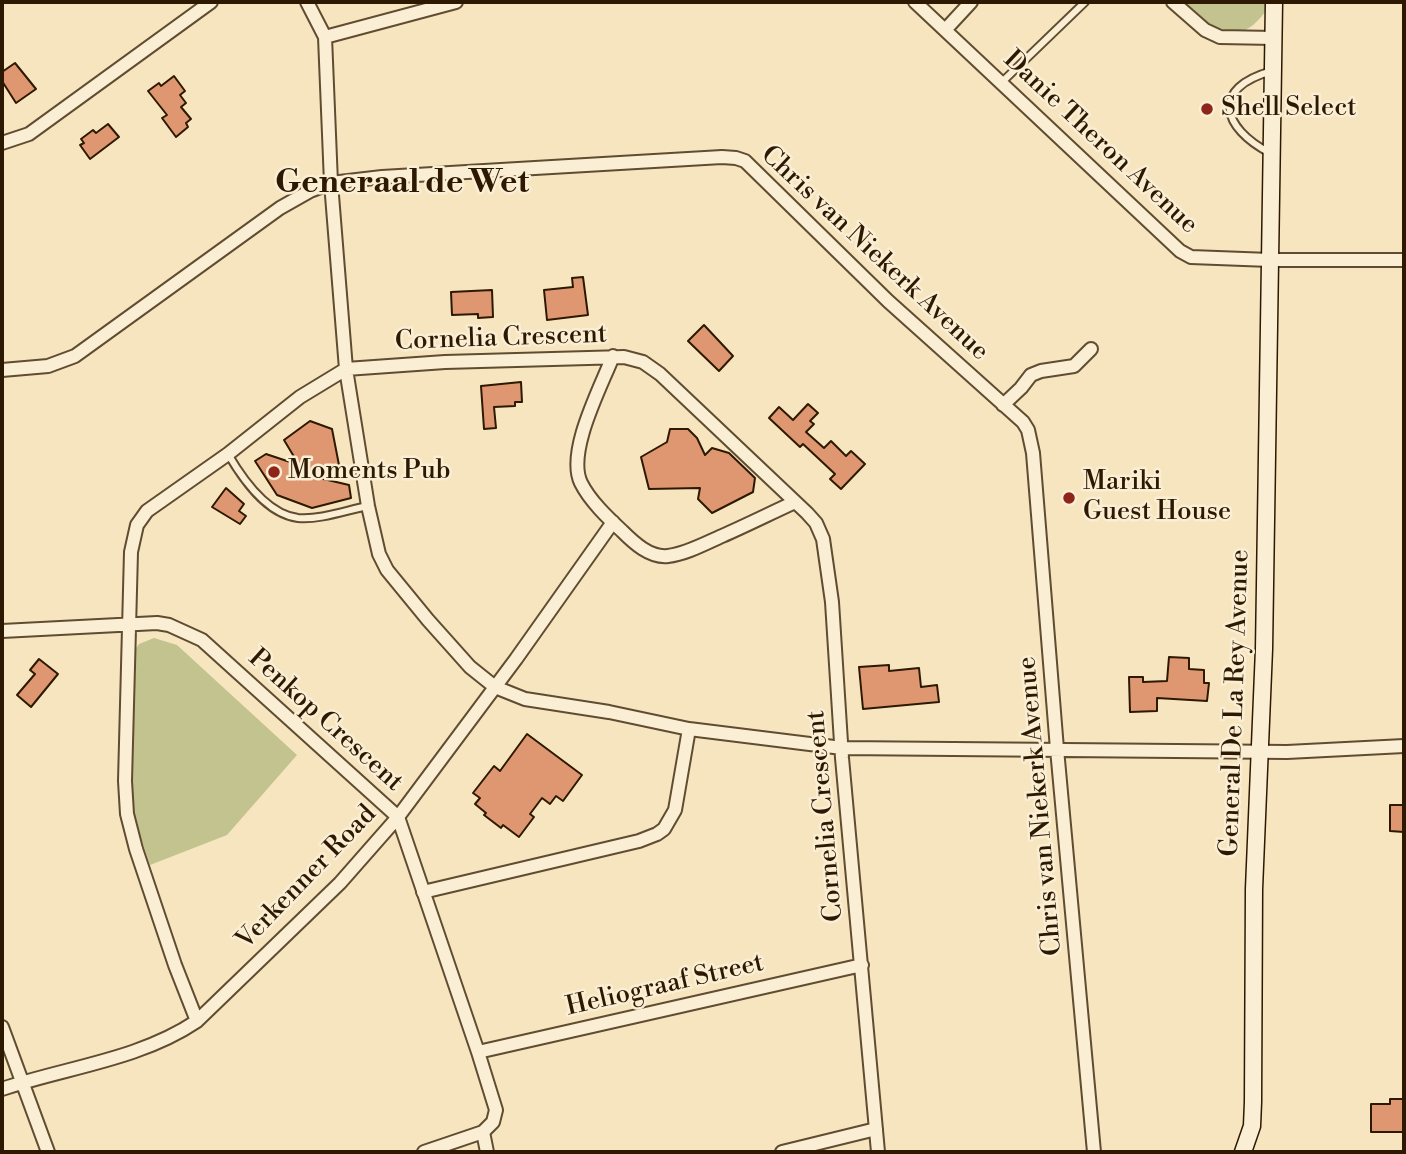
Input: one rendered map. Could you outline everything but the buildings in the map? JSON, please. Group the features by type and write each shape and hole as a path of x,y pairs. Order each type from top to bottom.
{"street":[{"path":"2,143 29,134 211,2"},
{"path":"307,2 326,37 331,183 346,369 368,506 379,554 387,570 451,646 495,688 525,699 689,729 842,748 1260,751 1404,746"},
{"path":"326,37 456,2"},
{"name":"Danie Theron Avenue","path":"915,2 1180,251 1191,257 1404,260"},
{"path":"946,29 971,2"},
{"path":"1173,2 1205,30 1220,37 1274,38"},
{"name":"General De La Rey Avenue","path":"1243,1152 1252,1126 1253,1102 1254,889 1264,649 1274,2"},
{"name":"Chris van Niekerk Avenue","path":"2,370 48,366 75,356 280,208 331,183 382,177 736,158 754,169 888,301 1023,422 1031,439 1094,1152"},
{"path":"1003,405 1031,375 1074,366 1091,349"},
{"path":"613,356 580,441 577,463 580,482 612,522 648,552 669,556 702,545 795,502"},
{"name":"Cornelia Crescent","path":"197,1021 175,965 127,814 125,781 131,552 137,524 155,504 228,454 300,397 346,369 444,362 613,356 638,360 652,368 812,518 823,539 832,602 842,748 878,1152"},
{"name":"Verkenner Road","path":"2,1089 138,1051 197,1021 340,883 398,817 495,688 612,522"},
{"name":"Penkop Crescent","path":"2,631 157,623 169,625 202,640 398,817 496,1110 493,1122 483,1132"},
{"path":"423,892 616,847 657,834 671,821 675,810 689,729"},
{"name":"Heliograaf Street","path":"478,1052 862,965"},
{"path":"2,1027 48,1152"},
{"path":"782,1152 876,1129"},
{"path":"424,1152 483,1132 487,1152"}],"lane":[{"path":"1001,83 1085,2"},
{"path":"1272,154 1245,137 1232,118 1229,101 1232,93 1243,84 1259,74 1273,70"},
{"path":"228,454 238,472 257,493 268,503 298,518 368,506"}],"green space":[{"path":"1182,2 1265,2 1265,12 1255,24 1244,30 1223,31 1202,19"},
{"path":"154,638 177,645 297,755 227,835 150,865 129,803 131,655 139,644"}],"place":[{"name":"Shell Select","path":"1207,109"},
{"name":"Moments Pub","path":"274,472"},
{"name":"Mariki Guest House","path":"1069,498"}],"district":[{"name":"Generaal de Wet","path":"402,184"}]}
